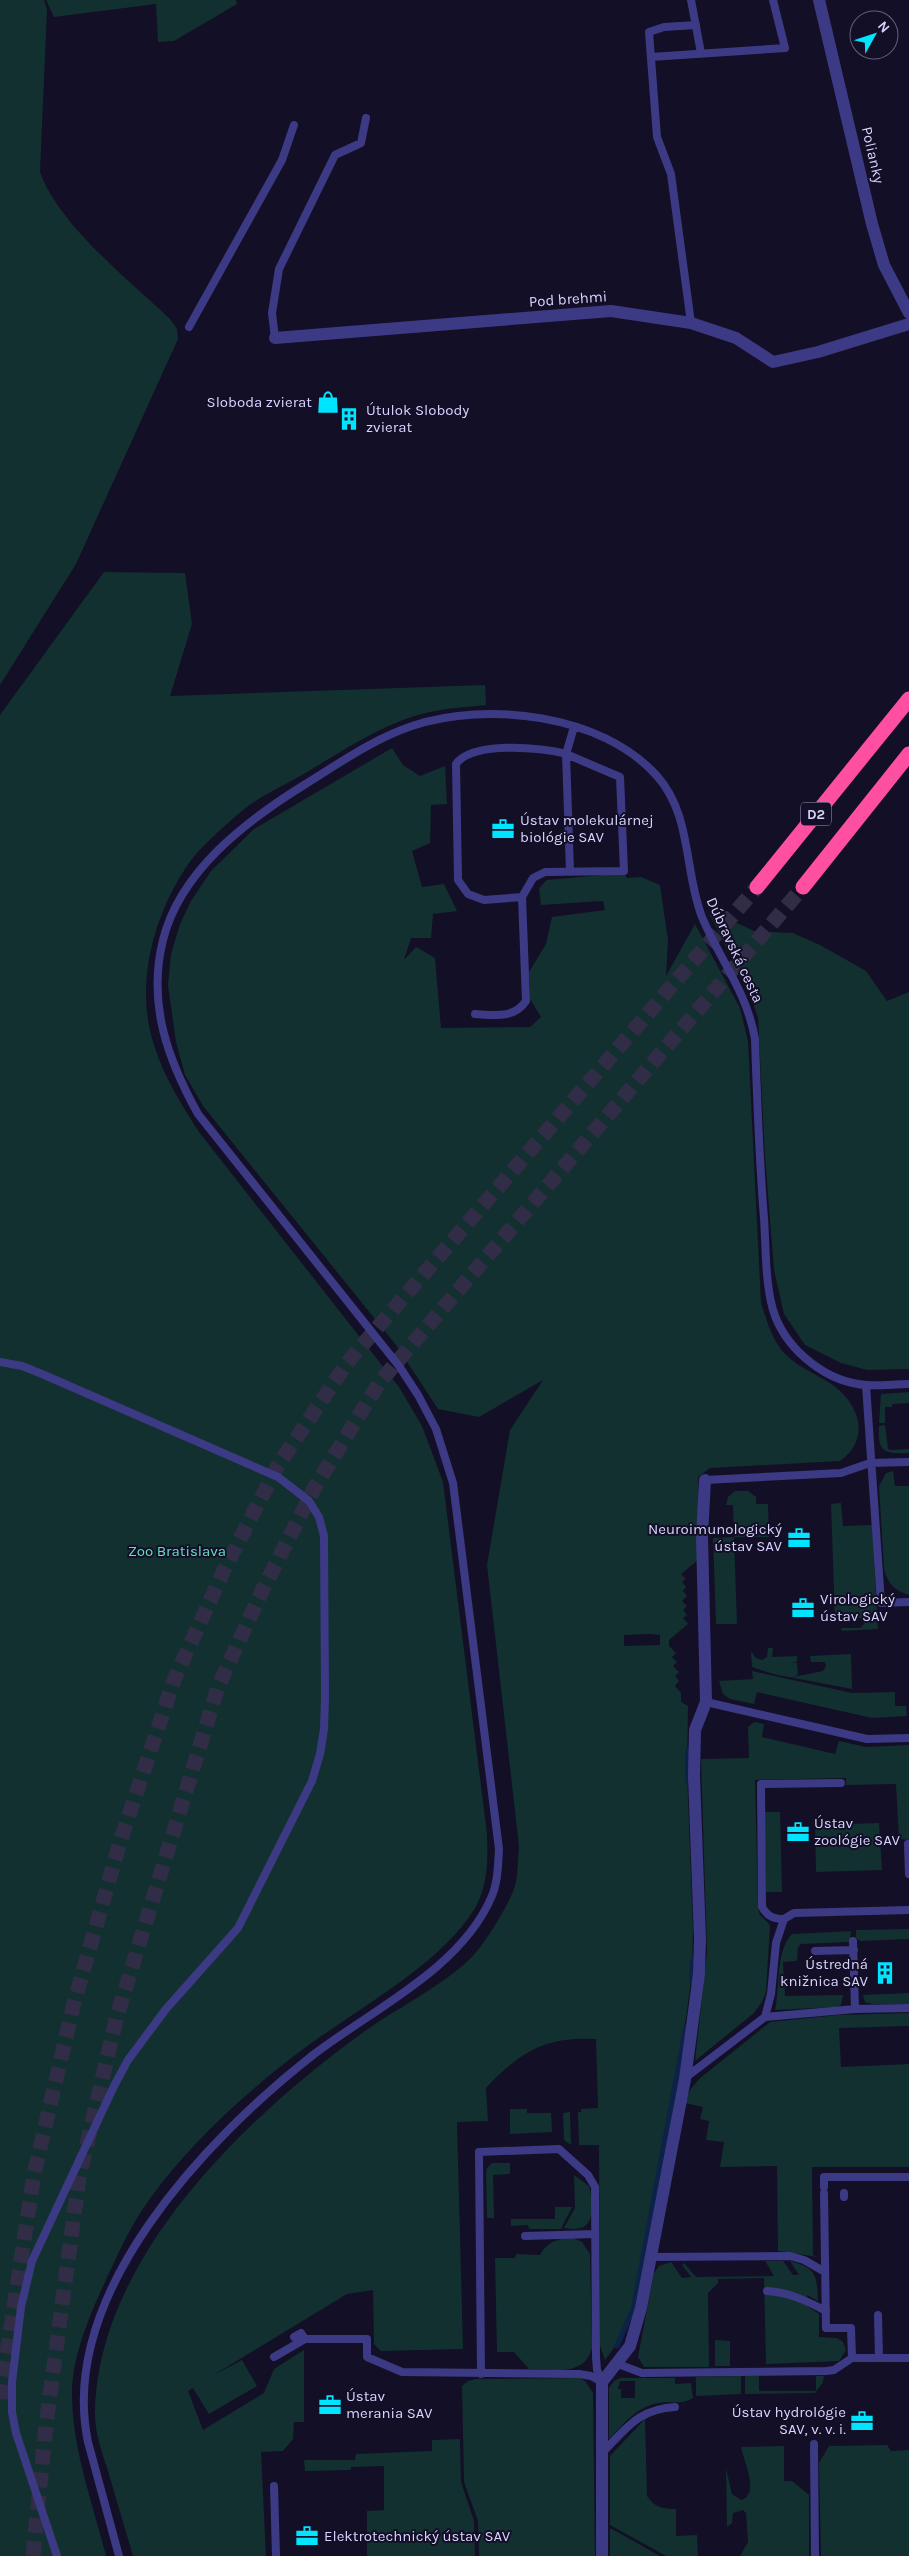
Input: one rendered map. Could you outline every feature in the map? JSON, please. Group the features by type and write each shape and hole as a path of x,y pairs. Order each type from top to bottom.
{"highway":[{"name":"D2","path":"757,886 909,699"},
{"name":"D2","path":"803,887 909,754"}],"street":[{"name":"Polianky","path":"818,0 872,224 884,265 909,313"},
{"name":"Pod brehmi","path":"275,338 611,311 691,322 736,338 773,362 818,352 909,324"},
{"path":"602,2556 602,2382 618,2364 630,2346 641,2308 685,2079 700,1956 694,1776 695,1730 706,1702 702,1536 705,1480"}],"lane":[{"path":"691,0 701,53"},
{"path":"651,56 785,48 772,0"},
{"path":"691,322 671,174 657,137 649,32 664,27 696,25"},
{"path":"275,338 272,313 279,269 334,155 361,143 366,118"},
{"path":"189,327 282,160 294,125"},
{"name":"Dúbravská cesta","path":"119,2556 88,2442 84,2423 82,2389 87,2357 120,2271 136,2243 168,2200 267,2093 315,2054 452,1954 475,1928 492,1896 498,1872 495,1819 453,1483 436,1429 418,1395 399,1366 198,1114 180,1081 167,1048 158,989 158,964 163,938 173,913 184,893 204,866 255,817 362,750 413,726 456,716 523,714 548,718 574,727 605,739 633,755 659,778 675,804 681,820 696,900 703,919 744,998 751,1018 755,1039 762,1195 770,1296 774,1315 793,1346 809,1362 829,1374 866,1385 909,1384"},
{"path":"570,871 566,754 574,727"},
{"path":"475,1014 502,1016 521,1008 526,1001 522,897 533,878 545,872 624,871 620,777 566,754 546,748 476,751 460,758 456,764 458,880 468,894 484,900 522,897"},
{"path":"0,1362 22,1366 42,1374 278,1477 309,1501 320,1516 326,1555 324,1730 312,1781 238,1928 166,2009 128,2060 45,2233 26,2279 12,2382 12,2412 16,2433 57,2556"},
{"path":"866,1385 881,1603 909,1602"},
{"path":"705,1480 841,1473 870,1463 909,1462"},
{"path":"706,1702 867,1739 909,1738"},
{"path":"784,1919 766,1915 762,1907 761,1784 841,1783"},
{"path":"908,1844 909,1874"},
{"path":"765,2016 771,1994 776,1943 784,1919 794,1913 909,1910"},
{"path":"853,1941 855,2009"},
{"path":"815,1951 854,1950"},
{"path":"685,2079 765,2016 855,2009 909,2008"},
{"path":"482,2374 479,2152 559,2150 588,2174 595,2187 596,2357 597,2370 602,2382"},
{"path":"852,2358 851,2328 826,2328 824,2177 909,2177"},
{"path":"844,2177 844,2193"},
{"path":"525,2236 595,2234"},
{"path":"650,2257 790,2256 804,2260 825,2272"},
{"path":"767,2291 780,2292 807,2301 826,2311"},
{"path":"878,2316 879,2358"},
{"path":"294,2337 301,2333 306,2340"},
{"path":"274,2357 306,2340 367,2339 367,2357 402,2372 579,2374 591,2376 602,2382"},
{"path":"618,2364 642,2373 826,2371 834,2370 852,2358 909,2358"},
{"path":"602,2453 637,2418 659,2408 675,2407"},
{"path":"814,2444 815,2556"},
{"path":"274,2486 276,2556"}],"green space":[{"path":"0,0 44,0 47,9 40,172 49,192 79,232 97,251 170,319 177,329 178,339 76,564 0,685"},
{"path":"46,0 236,0 237,4 174,41 158,42 156,4 54,17"},
{"name":"Zoo Bratislava","path":"104,572 185,573 192,624 170,696 485,685 486,705 430,712 379,730 257,800 214,835 189,863 166,904 151,950 146,998 148,1022 158,1057 174,1090 199,1132 399,1387 422,1426 443,1482 487,1834 487,1863 485,1882 475,1908 460,1929 441,1949 396,1985 281,2066 220,2119 165,2179 141,2211 128,2234 89,2318 74,2368 72,2394 75,2435 79,2455 106,2556 0,2556 0,715"},
{"path":"392,748 403,765 420,776 445,766 447,804 431,805 430,843 412,851 422,887 444,884 457,911 433,914 431,938 411,938 404,960 416,947 435,958 441,1028 530,1027 541,1017 530,999 529,972 546,944 552,917 605,910 603,901 541,905 539,888 547,880 624,873 627,878 641,877 660,885 668,940 666,976 695,924 740,1008 748,1041 761,1303 768,1323 780,1349 791,1360 833,1385 847,1399 857,1417 859,1427 855,1445 840,1461 710,1468 698,1477 698,1560 681,1574 686,1579 682,1582 686,1587 683,1591 687,1596 682,1601 687,1606 683,1610 687,1615 683,1618 688,1624 669,1640 669,1646 676,1653 672,1657 677,1662 673,1666 679,1672 675,1676 679,1681 675,1686 681,1693 681,1702 688,1706 687,1772 693,1929 692,1974 686,2018 633,2307 618,2342 605,2360 600,2346 599,2145 579,2145 578,2112 581,2112 581,2109 598,2108 596,2039 562,2040 535,2049 522,2056 498,2075 486,2088 488,2121 457,2122 463,2349 381,2351 374,2344 373,2290 347,2294 212,2376 242,2360 257,2386 209,2414 193,2388 188,2391 203,2430 264,2393 274,2369 304,2350 304,2422 294,2422 293,2439 283,2451 261,2452 266,2556 133,2556 99,2443 95,2414 102,2357 121,2301 150,2247 186,2196 228,2149 273,2105 365,2031 438,1984 472,1957 497,1922 508,1902 515,1887 518,1868 519,1846 487,1565 510,1430 543,1380 479,1417 438,1409 396,1345 203,1106 185,1075 176,1042 168,985 171,954 180,924 191,901 211,871 254,829","holes":["624,1635 660,1635 660,1645 624,1646"]},
{"path":"723,907 733,921 754,931 793,933 820,945 866,971 887,1001 909,992 909,1369 867,1370 841,1363 805,1345 784,1314 774,1270 765,1157 758,1018 752,999 710,915"},
{"path":"909,1392 909,1403 892,1404 892,1407 885,1407 885,1423 879,1423 881,1394"},
{"path":"885,1425 888,1449 909,1449 909,1453 894,1453 884,1450 879,1441 879,1426"},
{"path":"893,1471 895,1486 909,1486 909,1595 892,1586 887,1579 884,1569 879,1486 886,1473"},
{"path":"735,1491 748,1491 756,1497 756,1504 768,1504 769,1537 734,1537 733,1505 726,1505 728,1497"},
{"path":"841,1503 843,1526 872,1525 878,1629 842,1631 841,1628 860,1628 864,1621 861,1618 835,1619 831,1504"},
{"path":"734,1537 737,1624 716,1624 713,1538"},
{"path":"768,1648 773,1648 772,1657 797,1656 797,1662 792,1662 797,1663 798,1675 793,1677 823,1671 826,1666 825,1662 811,1662 810,1656 851,1654 852,1689 773,1674 752,1667 751,1651 756,1658 762,1660 767,1657"},
{"path":"752,1671 852,1693 895,1692 895,1706 906,1706 907,1716 872,1718 757,1692 754,1704 730,1699 723,1694 719,1681 753,1679"},
{"path":"754,1722 764,1724 762,1737 835,1754 839,1741 866,1747 909,1745 909,1840 899,1839 896,1784 846,1785 846,1778 755,1780 758,1908 760,1915 770,1925 766,1992 754,2013 695,2061 707,1953 701,1759 749,1758 748,1727"},
{"path":"764,1812 780,1812 782,1892 766,1892"},
{"path":"879,1823 882,1870 816,1872 815,1825"},
{"path":"909,1929 909,1939 860,1941 856,1938 856,1930"},
{"path":"851,1931 850,1942 801,1944 798,1947 797,1961 783,1962 785,1996 843,1995 841,2005 837,2007 775,2010 780,1960 787,1941 792,1934"},
{"path":"909,1993 909,2004 872,2004 865,2002 863,1995"},
{"path":"909,2013 909,2026 839,2028 841,2067 909,2064 909,2167 812,2167 813,2255 818,2257 778,2251 777,2166 720,2167 724,2142 706,2140 709,2121 700,2119 703,2107 685,2103 690,2090 699,2079 770,2022 838,2015"},
{"path":"510,2109 527,2109 527,2113 551,2113 552,2132 510,2134"},
{"path":"570,2112 571,2145 564,2140 563,2113"},
{"path":"492,2163 510,2163 510,2174 493,2175 494,2218 487,2218 486,2173 487,2168"},
{"path":"574,2175 589,2186 592,2201 588,2223 583,2227 575,2229 564,2228 575,2208"},
{"path":"555,2207 572,2207 561,2229 529,2229 528,2225 511,2226 511,2219 555,2219"},
{"path":"573,2238 582,2242 590,2254 592,2348 582,2364 575,2367 558,2370 529,2369 514,2352 497,2352 495,2258 515,2258 516,2254 540,2255 550,2244 562,2239"},
{"path":"765,2261 783,2261 793,2275 799,2275 790,2261 806,2267 814,2274 818,2301 807,2295 807,2306 819,2314 819,2337 837,2338 843,2342 846,2350 839,2361 766,2364 764,2278 718,2279 718,2283 708,2293 709,2367 644,2367 638,2357 654,2273 659,2266 671,2262 682,2278 691,2277 682,2265 684,2263 696,2277 774,2276"},
{"path":"715,2340 730,2341 730,2366 715,2366"},
{"path":"741,2376 741,2394 696,2396 696,2377"},
{"path":"745,2376 759,2376 759,2391 816,2391 816,2376 824,2376 823,2382 815,2393 745,2394"},
{"path":"579,2378 585,2381 593,2393 595,2556 479,2556 478,2521 464,2482 462,2386 468,2381 476,2379"},
{"path":"620,2378 675,2378 675,2384 691,2383 693,2398 681,2402 659,2403 644,2408 631,2416 609,2439 609,2388 614,2381","holes":["620,2381 635,2381 635,2398 621,2398 621,2389 618,2389"]},
{"path":"645,2419 647,2496 659,2507 676,2509 676,2536 697,2535 698,2556 666,2556 610,2525 610,2456"},
{"path":"460,2439 461,2482 474,2521 475,2556 367,2556 367,2511 384,2510 384,2466 351,2467 351,2470 305,2471 304,2460 355,2460 356,2454 432,2451 432,2440"},
{"path":"887,2445 891,2451 909,2450 909,2556 821,2556 819,2463 829,2446"},
{"path":"784,2446 784,2481 792,2481 809,2495 809,2556 740,2556 748,2542 746,2513 743,2510 733,2513 732,2523 727,2527 726,2468 732,2494 741,2500 747,2497 750,2485 741,2447"},
{"path":"610,2529 612,2529 660,2556 610,2556"}],"waterway":[{"path":"688,1751 688,1781"},
{"path":"692,1981 693,1960"},
{"path":"617,2346 634,2307 686,2027"}],"tunnel":[{"path":"0,2399 34,2174 74,2003 120,1842 174,1680 224,1570 277,1467 347,1363 757,887"},
{"path":"33,2556 46,2425 79,2178 117,2016 218,1687 262,1591 315,1487 379,1383 803,887"}],"place":[{"name":"Sloboda zvierat","path":"328,402"},
{"name":"Útulok Slobody zvierat","path":"349,419"},
{"name":"Ústav molekulárnej biológie SAV","path":"503,829"},
{"name":"Neuroimunologický ústav SAV","path":"799,1538"},
{"name":"Virologický ústav SAV","path":"803,1608"},
{"name":"Ústav zoológie SAV","path":"798,1832"},
{"name":"Ústredná knižnica SAV","path":"885,1973"},
{"name":"Ústav merania SAV","path":"330,2405"},
{"name":"Ústav hydrológie SAV, v. v. i.","path":"862,2421"},
{"name":"Elektrotechnický ústav SAV","path":"307,2536"}]}
